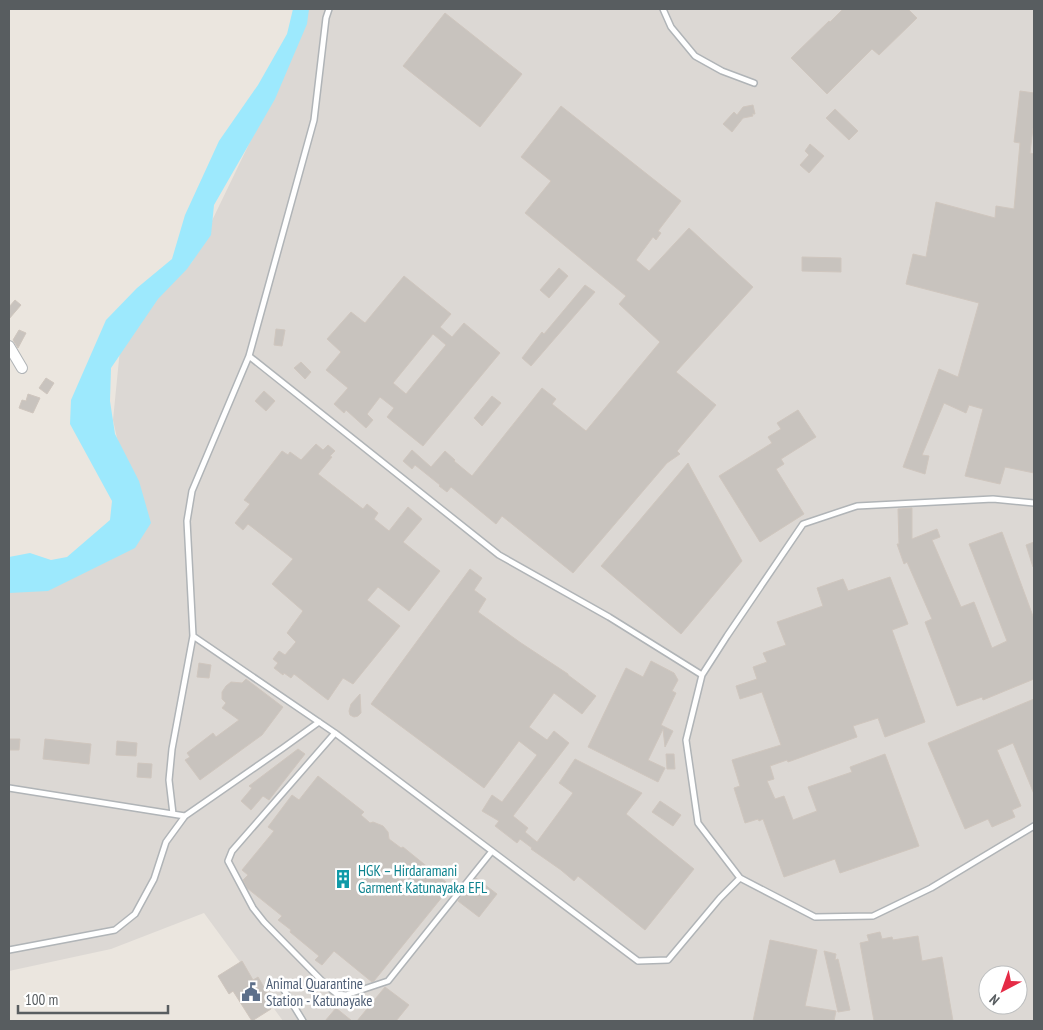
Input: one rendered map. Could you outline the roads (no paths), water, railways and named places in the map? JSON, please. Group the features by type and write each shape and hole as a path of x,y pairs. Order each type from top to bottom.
{"street":[{"path":"9,346 22,368"}],"lane":[{"path":"173,814 169,780 170,764 193,636 187,521 192,491 249,356 314,120 326,18 329,9"},
{"path":"663,9 671,27 695,56 722,71 754,83"},
{"path":"249,356 499,555 609,617 702,675"},
{"path":"1034,503 993,499 857,506 803,524 702,675 686,740 698,823 740,878 815,917 873,916 931,888 1034,826"},
{"path":"193,636 335,733 638,960 668,960 720,898 740,878"},
{"path":"9,950 115,930 135,914 154,879 166,842 185,816 319,722"},
{"path":"335,733 232,851 228,861 253,908 264,922 337,994 346,994 388,981 492,851"},
{"path":"9,788 185,816"},
{"path":"279,982 302,1021"}],"water":[{"path":"293,9 309,9 307,24 275,99 214,205 211,235 187,269 158,299 111,368 110,401 115,434 139,481 151,523 135,548 48,591 9,593 9,557 30,553 51,560 67,557 110,520 112,501 70,424 71,400 106,320 137,288 172,259 185,215 219,141 258,85 287,34"}],"place":[{"name":"HGK – Hirdaramani Garment Katunayaka EFL","path":"343,879"},
{"name":"Animal Quarantine Station - Katunayake","path":"251,992"}]}
